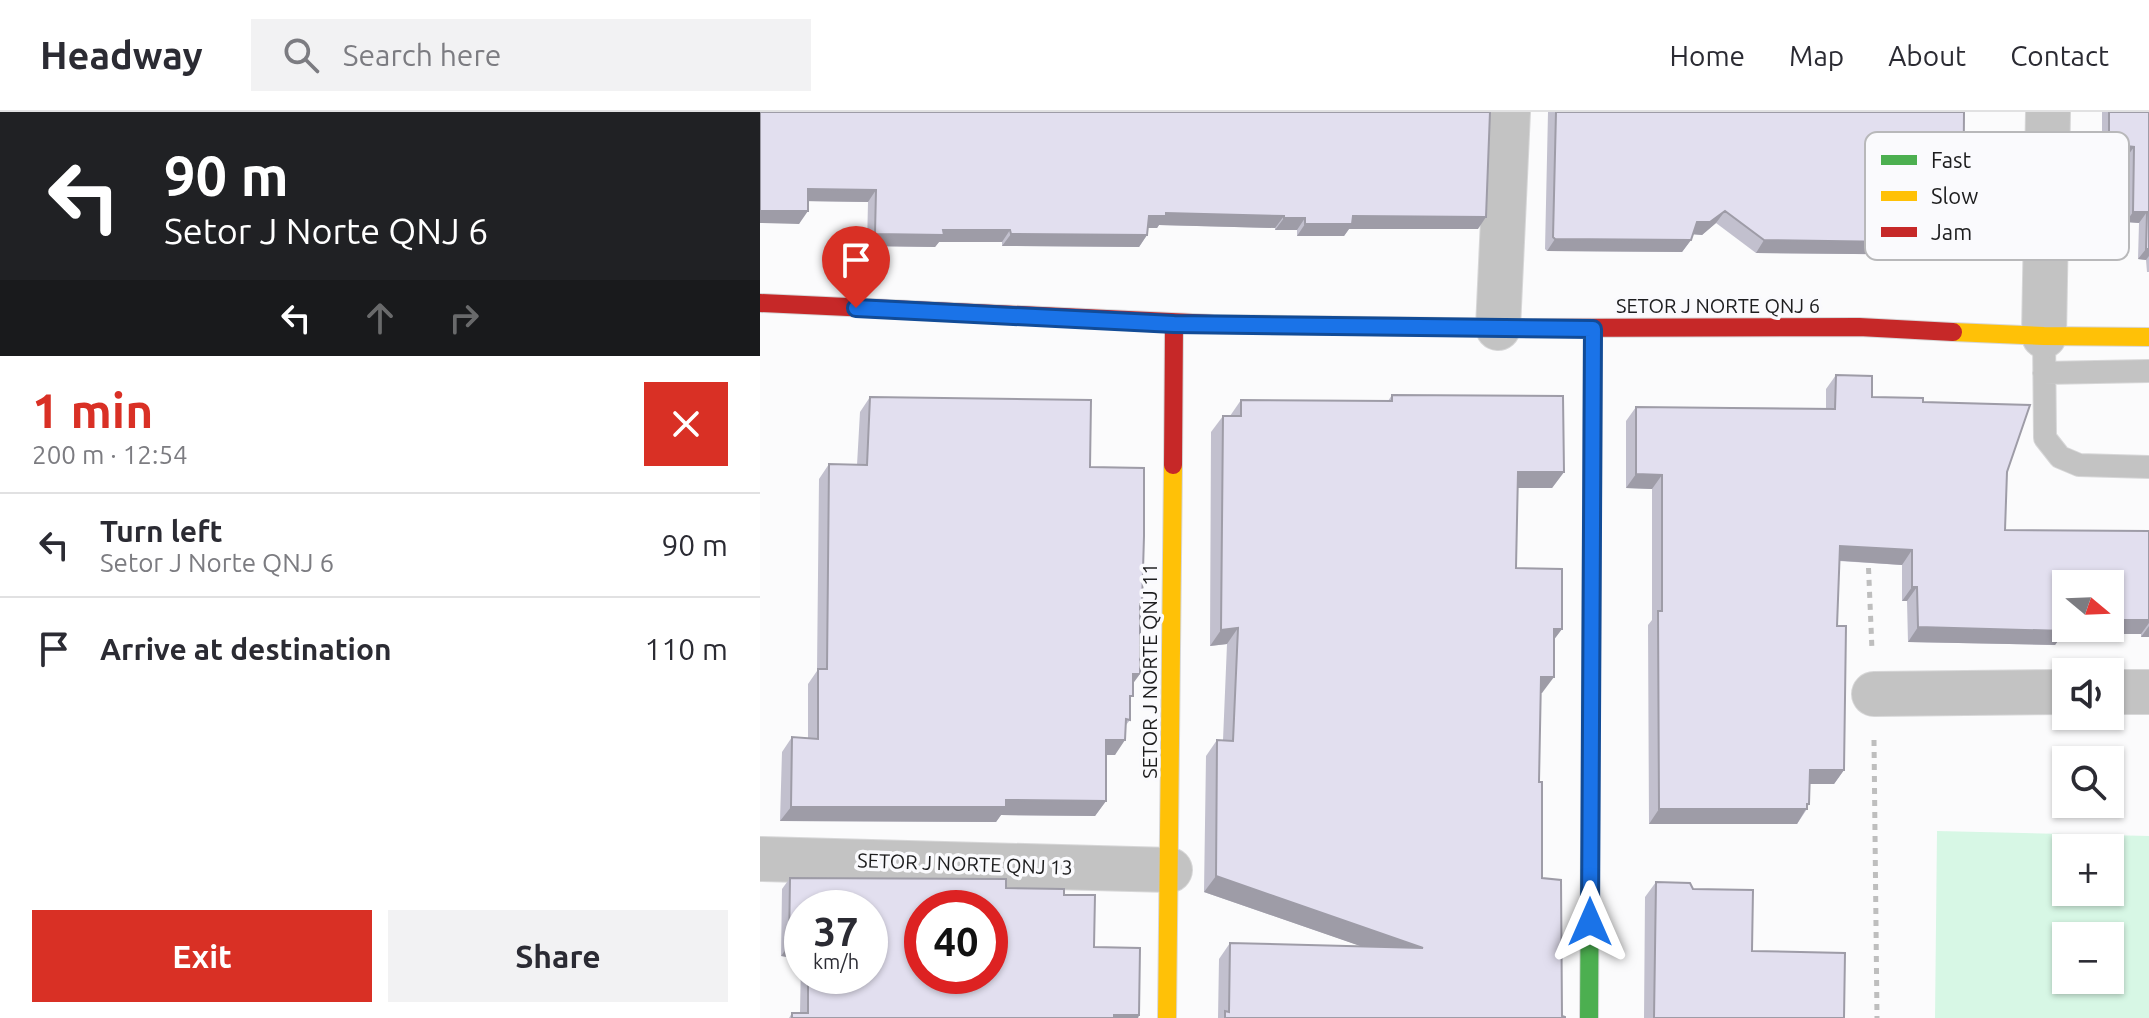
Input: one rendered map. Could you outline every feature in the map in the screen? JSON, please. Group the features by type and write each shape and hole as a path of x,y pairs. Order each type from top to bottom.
{"main road":[{"name":"SETOR J NORTE QNJ 6","path":"760,303 1174,324 1593,329 1859,327 2044,355 2149,337"},
{"name":"SETOR J NORTE QNJ 11","path":"1167,1018 1174,324"},
{"path":"1589,1018 1593,329"}],"street":[{"path":"1498,328 1508,112"},
{"path":"2048,112 2048,132"},
{"path":"2044,355 2046,260"},
{"path":"1874,694 2052,692"},
{"path":"2124,692 2149,692"},
{"name":"SETOR J NORTE QNJ 13","path":"760,859 1170,870"}],"lane":[{"path":"2149,371 2044,355 2045,438 2060,457 2079,465 2149,467"}],"green space":[{"path":"1937,831 2064,834 2052,834 2052,906 2124,906 2124,835 2149,836 2149,1018 1935,1018"}],"building":[{"path":"760,112 1490,112 1486,217 1353,216 1352,224 1305,224 1305,218 1284,216 1166,213 1166,216 1149,216 1147,235 1011,234 1010,230 943,230 944,235 875,234 876,190 808,189 808,211 760,211"},
{"path":"1556,112 1964,112 1964,132 1865,132 1865,242 1764,240 1725,211 1710,222 1697,222 1691,240 1553,237"},
{"path":"2109,112 2149,112 2149,249 2146,249 2147,212 2133,212 2134,147 2129,146 2129,132 2109,132"},
{"path":"1836,375 1872,376 1872,397 1923,398 1923,402 2030,405 2007,472 2005,530 2149,531 2149,620 2124,620 2124,570 2052,570 2052,631 1918,627 1917,587 1912,587 1912,550 1840,546 1837,626 1846,626 1844,770 1810,770 1807,809 1659,809 1658,611 1662,611 1662,475 1636,474 1636,407 1835,409"},
{"path":"1392,395 1563,396 1564,472 1518,472 1516,568 1562,569 1562,629 1554,629 1554,677 1541,677 1539,782 1542,782 1542,878 1561,880 1562,1016 1565,1018 1225,1018 1225,1011 1229,1012 1230,943 1423,948 1216,876 1217,740 1233,741 1238,628 1221,630 1223,416 1241,416 1241,400 1392,401"},
{"path":"870,397 1091,400 1090,467 1144,468 1140,674 1133,674 1133,696 1130,696 1130,720 1126,719 1125,740 1106,740 1106,801 1006,800 1006,807 791,807 792,737 818,739 818,669 827,669 829,464 867,465"},
{"path":"790,878 1006,879 1006,888 1064,889 1064,895 1095,895 1094,947 1140,948 1139,1015 1114,1015 1114,1018 792,1018 792,1013 808,1013 808,994 888,994 888,890 790,890"},
{"path":"1656,882 1690,883 1693,889 1753,890 1752,951 1845,953 1844,1018 1654,1018"}],"traffic: fast":[{"path":"1589,1018 1593,329"}],"traffic: slow":[{"path":"1214,324 1525,328"},
{"path":"1953,332 2149,337"},
{"path":"1167,1018 1173,465"}],"traffic: jam":[{"path":"760,303 1214,324"},
{"path":"1173,465 1174,324"},
{"path":"1525,328 1859,327 1953,332"}],"route":[{"path":"856,308 1174,324 1593,329 1590,922"}]}
